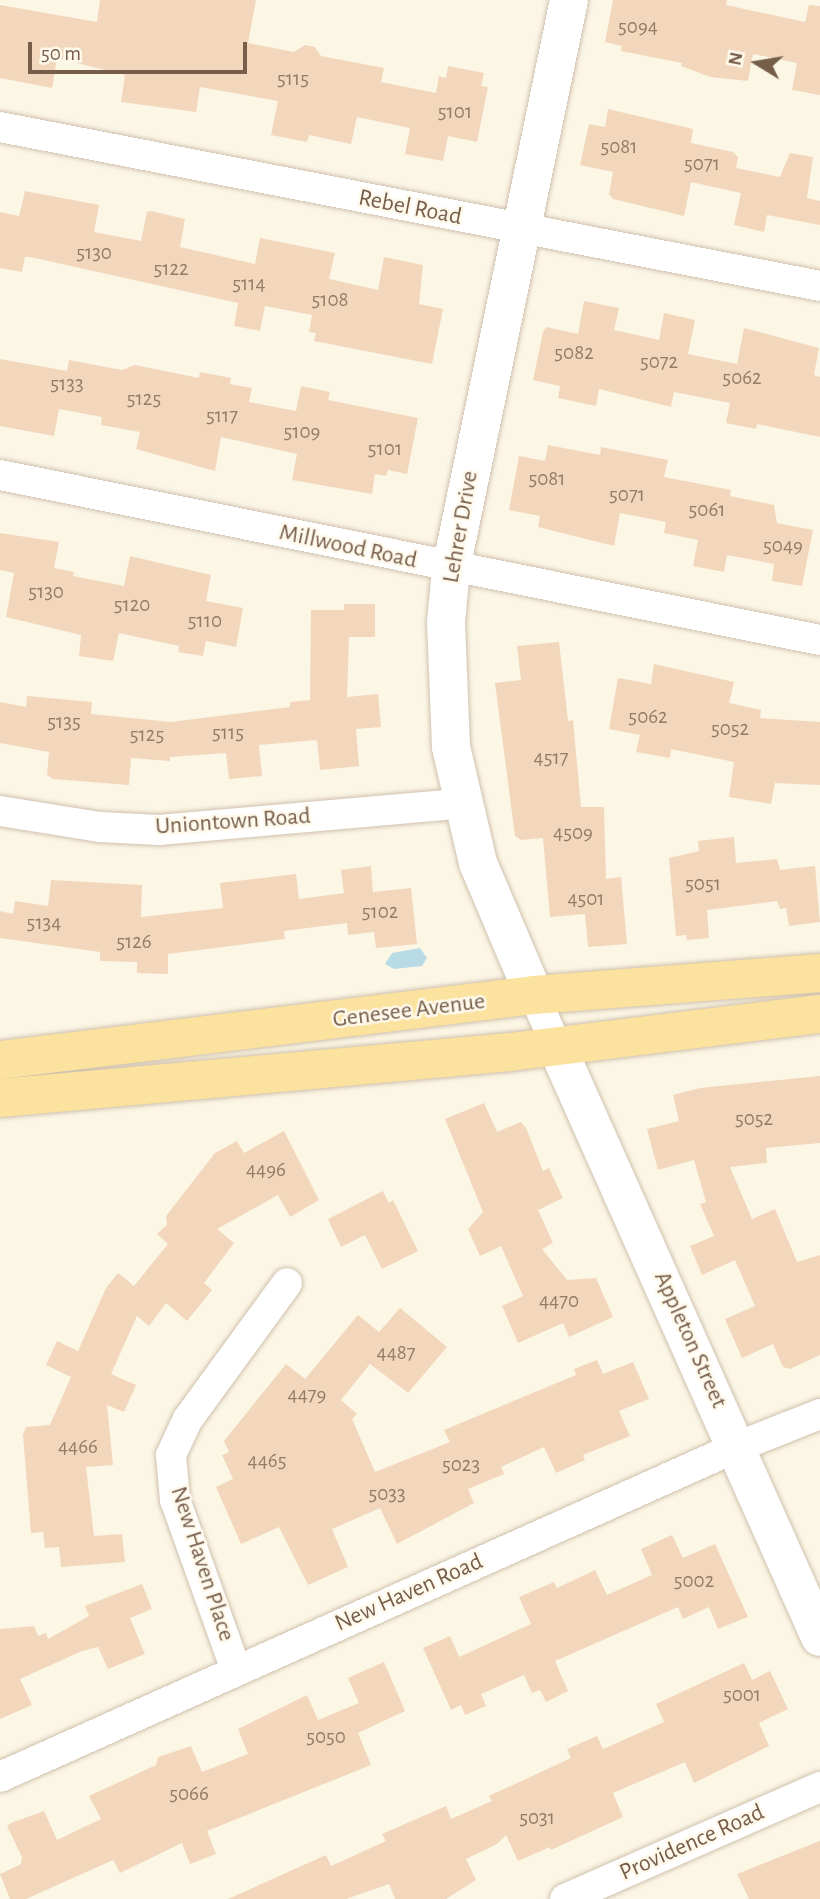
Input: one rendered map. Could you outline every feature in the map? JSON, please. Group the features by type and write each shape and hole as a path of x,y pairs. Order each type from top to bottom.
{"main road":[{"name":"Genesee Avenue","path":"0,1060 534,995 820,973"},
{"name":"Genesee Avenue","path":"0,1098 556,1045 820,1014"}],"street":[{"name":"Lehrer Drive","path":"556,1045 478,863 467,803 452,747 446,622 451,569 569,0"},
{"name":"Rebel Road","path":"0,127 520,230 820,286"},
{"name":"Millwood Road","path":"0,475 451,569 820,640"},
{"name":"Uniontown Road","path":"0,811 100,828 159,830 467,803"},
{"name":"Appleton Street","path":"556,1045 820,1637"},
{"name":"New Haven Place","path":"236,1670 176,1500 172,1455 188,1419 287,1283"},
{"name":"New Haven Road","path":"0,1777 737,1447 820,1414"},
{"name":"Providence Road","path":"565,1899 820,1787"}],"water":[{"path":"420,948 427,958 422,966 394,969 385,964 392,953"}],"building":[{"path":"100,0 256,0 248,43 294,52 305,45 315,47 321,56 384,68 381,82 436,93 439,76 446,78 448,66 484,73 481,86 488,87 477,142 448,136 443,161 405,154 410,128 357,117 351,144 309,135 307,142 271,135 278,101 200,87 196,112 121,102 125,75 57,58 52,88 0,78 0,5 97,22"},
{"path":"613,0 727,0 726,5 805,22 809,5 820,6 820,95 792,90 797,63 753,54 748,81 710,77 681,66 682,63 621,51 622,46 605,42"},
{"path":"608,109 693,129 691,143 733,152 738,157 736,168 780,177 790,153 813,157 807,198 820,201 820,225 767,215 764,232 734,225 741,193 691,182 684,216 613,199 609,194 613,172 580,165 589,124 605,127"},
{"path":"25,191 99,205 94,232 141,241 147,212 151,211 185,219 180,247 255,264 260,238 335,253 329,279 378,290 384,257 423,265 419,304 443,309 432,364 314,341 316,333 309,332 312,315 265,306 260,331 234,326 238,303 30,257 25,257 22,272 0,268 0,212 19,216"},
{"path":"584,301 619,308 614,330 659,340 664,313 695,320 688,354 737,364 744,328 819,348 814,375 820,377 820,437 757,424 756,429 726,423 730,403 674,392 671,407 599,389 596,406 558,398 560,386 533,380 543,332 546,327 578,334"},
{"path":"0,359 67,371 69,360 122,370 135,365 199,378 200,372 231,378 230,384 252,388 249,402 296,411 301,386 330,392 328,400 418,418 407,474 388,470 386,476 375,474 372,494 292,480 297,454 221,437 215,471 136,449 140,432 101,425 102,417 59,409 54,436 0,426"},
{"path":"548,445 600,455 601,447 668,460 664,477 731,490 730,496 774,505 777,523 813,530 802,586 772,581 774,564 727,555 724,572 693,566 698,540 664,533 666,522 620,513 614,546 538,527 540,516 509,510 519,456 545,461"},
{"path":"0,533 59,542 54,568 74,572 73,576 124,586 130,556 211,575 206,601 243,608 236,647 206,641 203,656 178,652 179,646 119,633 113,661 79,656 81,635 6,617 14,573 0,570"},
{"path":"344,604 375,604 375,637 349,637 347,697 378,694 381,727 356,729 359,766 320,770 317,740 259,745 262,776 229,779 226,753 170,757 170,761 131,758 129,785 53,779 47,775 49,752 0,743 0,702 26,707 27,696 92,702 91,714 171,722 290,707 290,702 310,700 311,610 344,610"},
{"path":"559,642 568,721 573,720 581,807 604,807 606,879 621,877 627,944 588,947 585,914 550,917 543,838 521,840 515,836 495,683 521,680 517,646"},
{"path":"654,664 734,682 729,703 761,710 760,718 820,722 820,785 775,783 771,804 729,797 734,762 671,749 670,758 636,752 640,735 609,729 618,678 651,684"},
{"path":"734,837 736,863 777,859 780,870 815,866 820,922 789,926 786,908 780,909 777,901 707,910 709,938 687,940 686,935 676,936 669,858 699,851 698,841"},
{"path":"371,866 373,892 411,888 417,944 376,948 374,932 348,935 347,923 284,931 285,939 168,954 168,974 137,973 137,962 100,961 100,952 0,938 0,911 13,914 15,901 48,906 51,880 142,885 141,917 223,908 220,883 296,874 299,899 344,893 341,870"},
{"path":"820,1076 820,1143 766,1148 767,1163 730,1167 752,1219 775,1209 797,1262 820,1255 820,1355 790,1369 783,1367 773,1344 742,1358 725,1319 755,1306 735,1260 702,1275 690,1246 714,1236 700,1204 706,1202 694,1160 658,1170 647,1129 679,1121 673,1095 700,1088"},
{"path":"484,1103 497,1132 521,1122 526,1128 543,1171 549,1168 563,1198 538,1210 553,1243 542,1249 567,1280 596,1278 613,1317 569,1337 563,1323 518,1343 502,1306 523,1296 501,1246 480,1256 468,1229 483,1212 445,1119"},
{"path":"284,1131 319,1200 290,1217 278,1195 217,1229 234,1243 204,1283 212,1290 187,1321 166,1303 149,1326 137,1316 111,1374 136,1385 124,1412 107,1405 113,1465 86,1467 94,1536 122,1534 125,1562 61,1567 59,1547 45,1548 43,1532 31,1533 23,1435 26,1427 50,1425 71,1377 46,1365 57,1341 78,1351 106,1288 118,1273 134,1286 168,1244 157,1234 167,1225 166,1216 215,1153 237,1141 244,1153"},
{"path":"383,1191 389,1203 393,1200 418,1251 382,1269 365,1235 341,1247 328,1219"},
{"path":"400,1308 447,1347 408,1393 370,1364 341,1400 357,1414 352,1419 375,1472 450,1442 444,1430 576,1375 574,1369 597,1360 603,1374 633,1362 649,1399 619,1411 630,1436 583,1455 585,1460 556,1473 544,1447 501,1467 504,1474 468,1489 474,1503 397,1544 380,1508 332,1529 348,1567 308,1585 279,1527 241,1544 216,1487 233,1479 222,1455 229,1452 224,1441 286,1364 305,1379 358,1315 379,1332"},
{"path":"672,1535 683,1558 715,1544 748,1617 718,1629 709,1607 683,1619 678,1607 555,1661 568,1691 546,1702 540,1690 532,1693 524,1675 481,1694 486,1706 465,1715 461,1705 451,1710 423,1648 450,1636 459,1657 531,1624 519,1597 554,1582 557,1588 595,1570 607,1595 652,1575 641,1549"},
{"path":"142,1584 152,1609 130,1618 145,1654 108,1669 98,1647 82,1651 20,1679 32,1705 0,1719 0,1629 34,1626 38,1636 46,1633 48,1639 89,1616 85,1606"},
{"path":"384,1662 405,1711 358,1733 371,1765 207,1831 216,1854 190,1864 182,1843 120,1873 113,1860 26,1899 10,1899 0,1874 21,1864 22,1857 7,1826 11,1823 44,1811 57,1840 101,1819 89,1796 156,1765 158,1757 191,1746 202,1772 248,1754 238,1729 307,1695 318,1720 359,1703 348,1678"},
{"path":"744,1663 752,1680 770,1671 788,1709 759,1723 769,1746 694,1783 685,1762 613,1793 623,1817 551,1850 550,1847 518,1861 506,1835 497,1844 466,1859 476,1880 446,1899 395,1899 389,1884 346,1899 228,1899 326,1855 331,1866 386,1841 382,1834 446,1806 451,1819 492,1801 489,1796 571,1758 567,1749 597,1736 603,1749 664,1722 656,1704"},
{"path":"820,1841 820,1899 749,1899 737,1874"}]}
